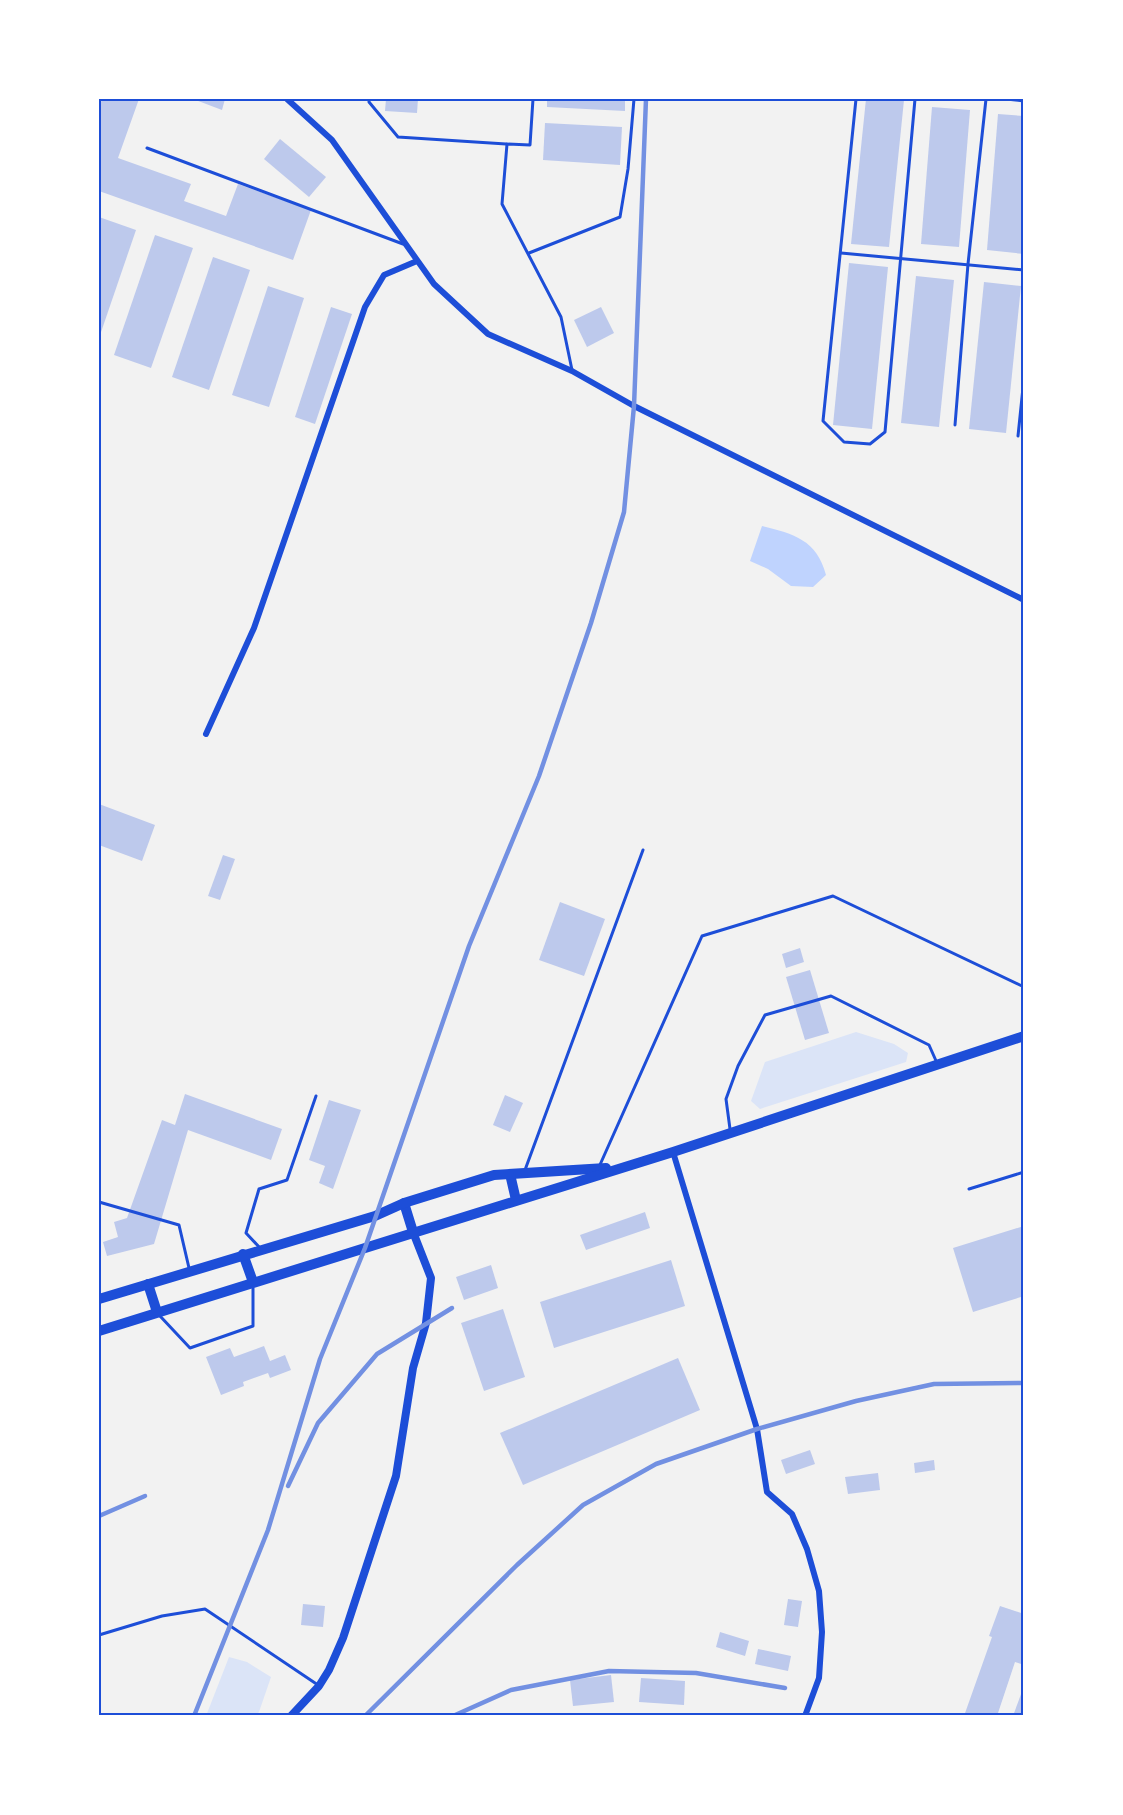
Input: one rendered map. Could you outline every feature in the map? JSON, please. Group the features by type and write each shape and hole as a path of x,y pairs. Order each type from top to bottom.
{"main road":[{"path":"99,1330 673,1152 1024,1036"},
{"path":"99,1299 375,1216 404,1203 494,1175 510,1173 524,1175 627,1166"},
{"path":"510,1173 516,1200"},
{"path":"404,1203 413,1232"},
{"path":"243,1254 253,1282"},
{"path":"148,1284 157,1312"}],"street":[{"path":"287,99 332,140 434,284 488,334 572,372 634,406 1024,600"},
{"path":"206,734 254,628 365,307 384,275 417,261"},
{"path":"673,1152 757,1429 766,1492 792,1514 807,1550 819,1591 822,1632 819,1678 805,1716"},
{"path":"291,1716 319,1686 343,1638 396,1476 413,1368 426,1323 431,1278 413,1232"}],"lane":[{"path":"369,99 369,102 398,137 530,145 533,99"},
{"path":"529,253 620,218 628,169 634,99"},
{"path":"856,99 823,421 844,442 870,444 885,432 915,99"},
{"path":"955,425 968,264 986,99"},
{"path":"1006,99 1024,101"},
{"path":"507,144 502,204 561,317 572,372"},
{"path":"147,148 405,244"},
{"path":"840,253 1024,270"},
{"path":"1018,436 1024,378"},
{"path":"524,1175 643,850"},
{"path":"598,1168 702,936 833,896 1024,987"},
{"path":"731,1132 726,1099 738,1066 765,1015 831,996 929,1045 937,1064"},
{"path":"261,1249 246,1233 259,1189 287,1180 316,1096"},
{"path":"969,1189 1024,1172"},
{"path":"99,1202 179,1225 189,1268"},
{"path":"157,1312 190,1348 253,1326 253,1282"},
{"path":"99,1635 162,1616 205,1609 319,1686"}],"shaded area":[{"path":"856,1032 894,1044 908,1053 906,1062 760,1109 751,1101 765,1062"},
{"path":"229,1657 247,1662 271,1677 259,1712 255,1716 206,1716"}],"water":[{"path":"762,526 803,540 817,554 826,575 813,587 791,586 768,569 750,561"}],"building":[{"path":"102,99 139,99 118,158 191,184 184,201 226,216 238,184 311,210 293,260 99,191 99,108"},
{"path":"193,99 225,99 222,110"},
{"path":"386,99 418,99 417,113 385,111"},
{"path":"547,99 625,99 625,111 547,107"},
{"path":"866,99 904,100 889,247 851,244"},
{"path":"932,107 970,110 959,247 921,244"},
{"path":"998,114 1024,116 1024,254 987,250"},
{"path":"545,123 622,127 620,165 543,160"},
{"path":"280,139 326,177 309,197 264,159"},
{"path":"99,217 136,230 99,338"},
{"path":"155,235 193,248 151,368 114,355"},
{"path":"213,257 250,270 209,390 172,377"},
{"path":"849,263 888,267 872,429 833,425"},
{"path":"916,276 954,280 939,427 901,423"},
{"path":"984,282 1021,286 1006,433 969,429"},
{"path":"268,286 304,298 269,407 232,395"},
{"path":"331,307 352,314 315,424 295,417"},
{"path":"601,307 614,333 587,347 574,320"},
{"path":"99,804 155,825 142,861 99,845"},
{"path":"223,855 235,859 220,900 208,896"},
{"path":"560,902 605,919 584,976 539,960"},
{"path":"800,948 804,962 786,968 782,954"},
{"path":"810,970 829,1033 805,1040 786,977"},
{"path":"185,1094 282,1129 271,1160 188,1130 154,1244 107,1256 103,1242 118,1237 114,1222 127,1218 162,1120 175,1125"},
{"path":"505,1095 523,1103 510,1132 493,1125"},
{"path":"329,1100 361,1110 333,1189 319,1183 325,1166 309,1160"},
{"path":"645,1212 650,1228 586,1250 580,1235"},
{"path":"1024,1226 1024,1296 973,1312 953,1248"},
{"path":"671,1260 685,1306 554,1348 540,1302"},
{"path":"491,1265 498,1288 464,1300 456,1277"},
{"path":"503,1309 525,1377 484,1391 461,1323"},
{"path":"264,1346 270,1361 285,1355 291,1370 270,1378 268,1373 243,1382 244,1386 221,1395 206,1357 230,1348 234,1357"},
{"path":"678,1358 700,1410 523,1485 500,1433"},
{"path":"810,1450 815,1464 786,1474 781,1460"},
{"path":"934,1460 935,1470 915,1473 914,1463"},
{"path":"878,1473 880,1490 848,1494 845,1477"},
{"path":"788,1599 802,1601 798,1627 784,1625"},
{"path":"303,1604 325,1606 323,1627 301,1625"},
{"path":"1000,1606 1024,1614 1024,1665 1015,1662 997,1716 964,1716 992,1637 989,1636"},
{"path":"720,1632 749,1641 745,1656 716,1647"},
{"path":"758,1649 791,1656 788,1671 755,1664"},
{"path":"611,1675 614,1702 573,1706 570,1680"},
{"path":"641,1678 685,1681 684,1705 639,1702"},
{"path":"1024,1686 1024,1716 1013,1716"}],"railway":[{"path":"194,1716 268,1530 320,1359 365,1248 469,946 539,776 591,623 624,512 634,406 646,99"},
{"path":"288,1486 318,1423 377,1354 452,1308"},
{"path":"365,1716 517,1565 583,1505 656,1464 757,1429 856,1401 934,1384 1024,1383"},
{"path":"99,1516 145,1496"},
{"path":"453,1716 511,1690 609,1671 696,1673 785,1688"}]}
